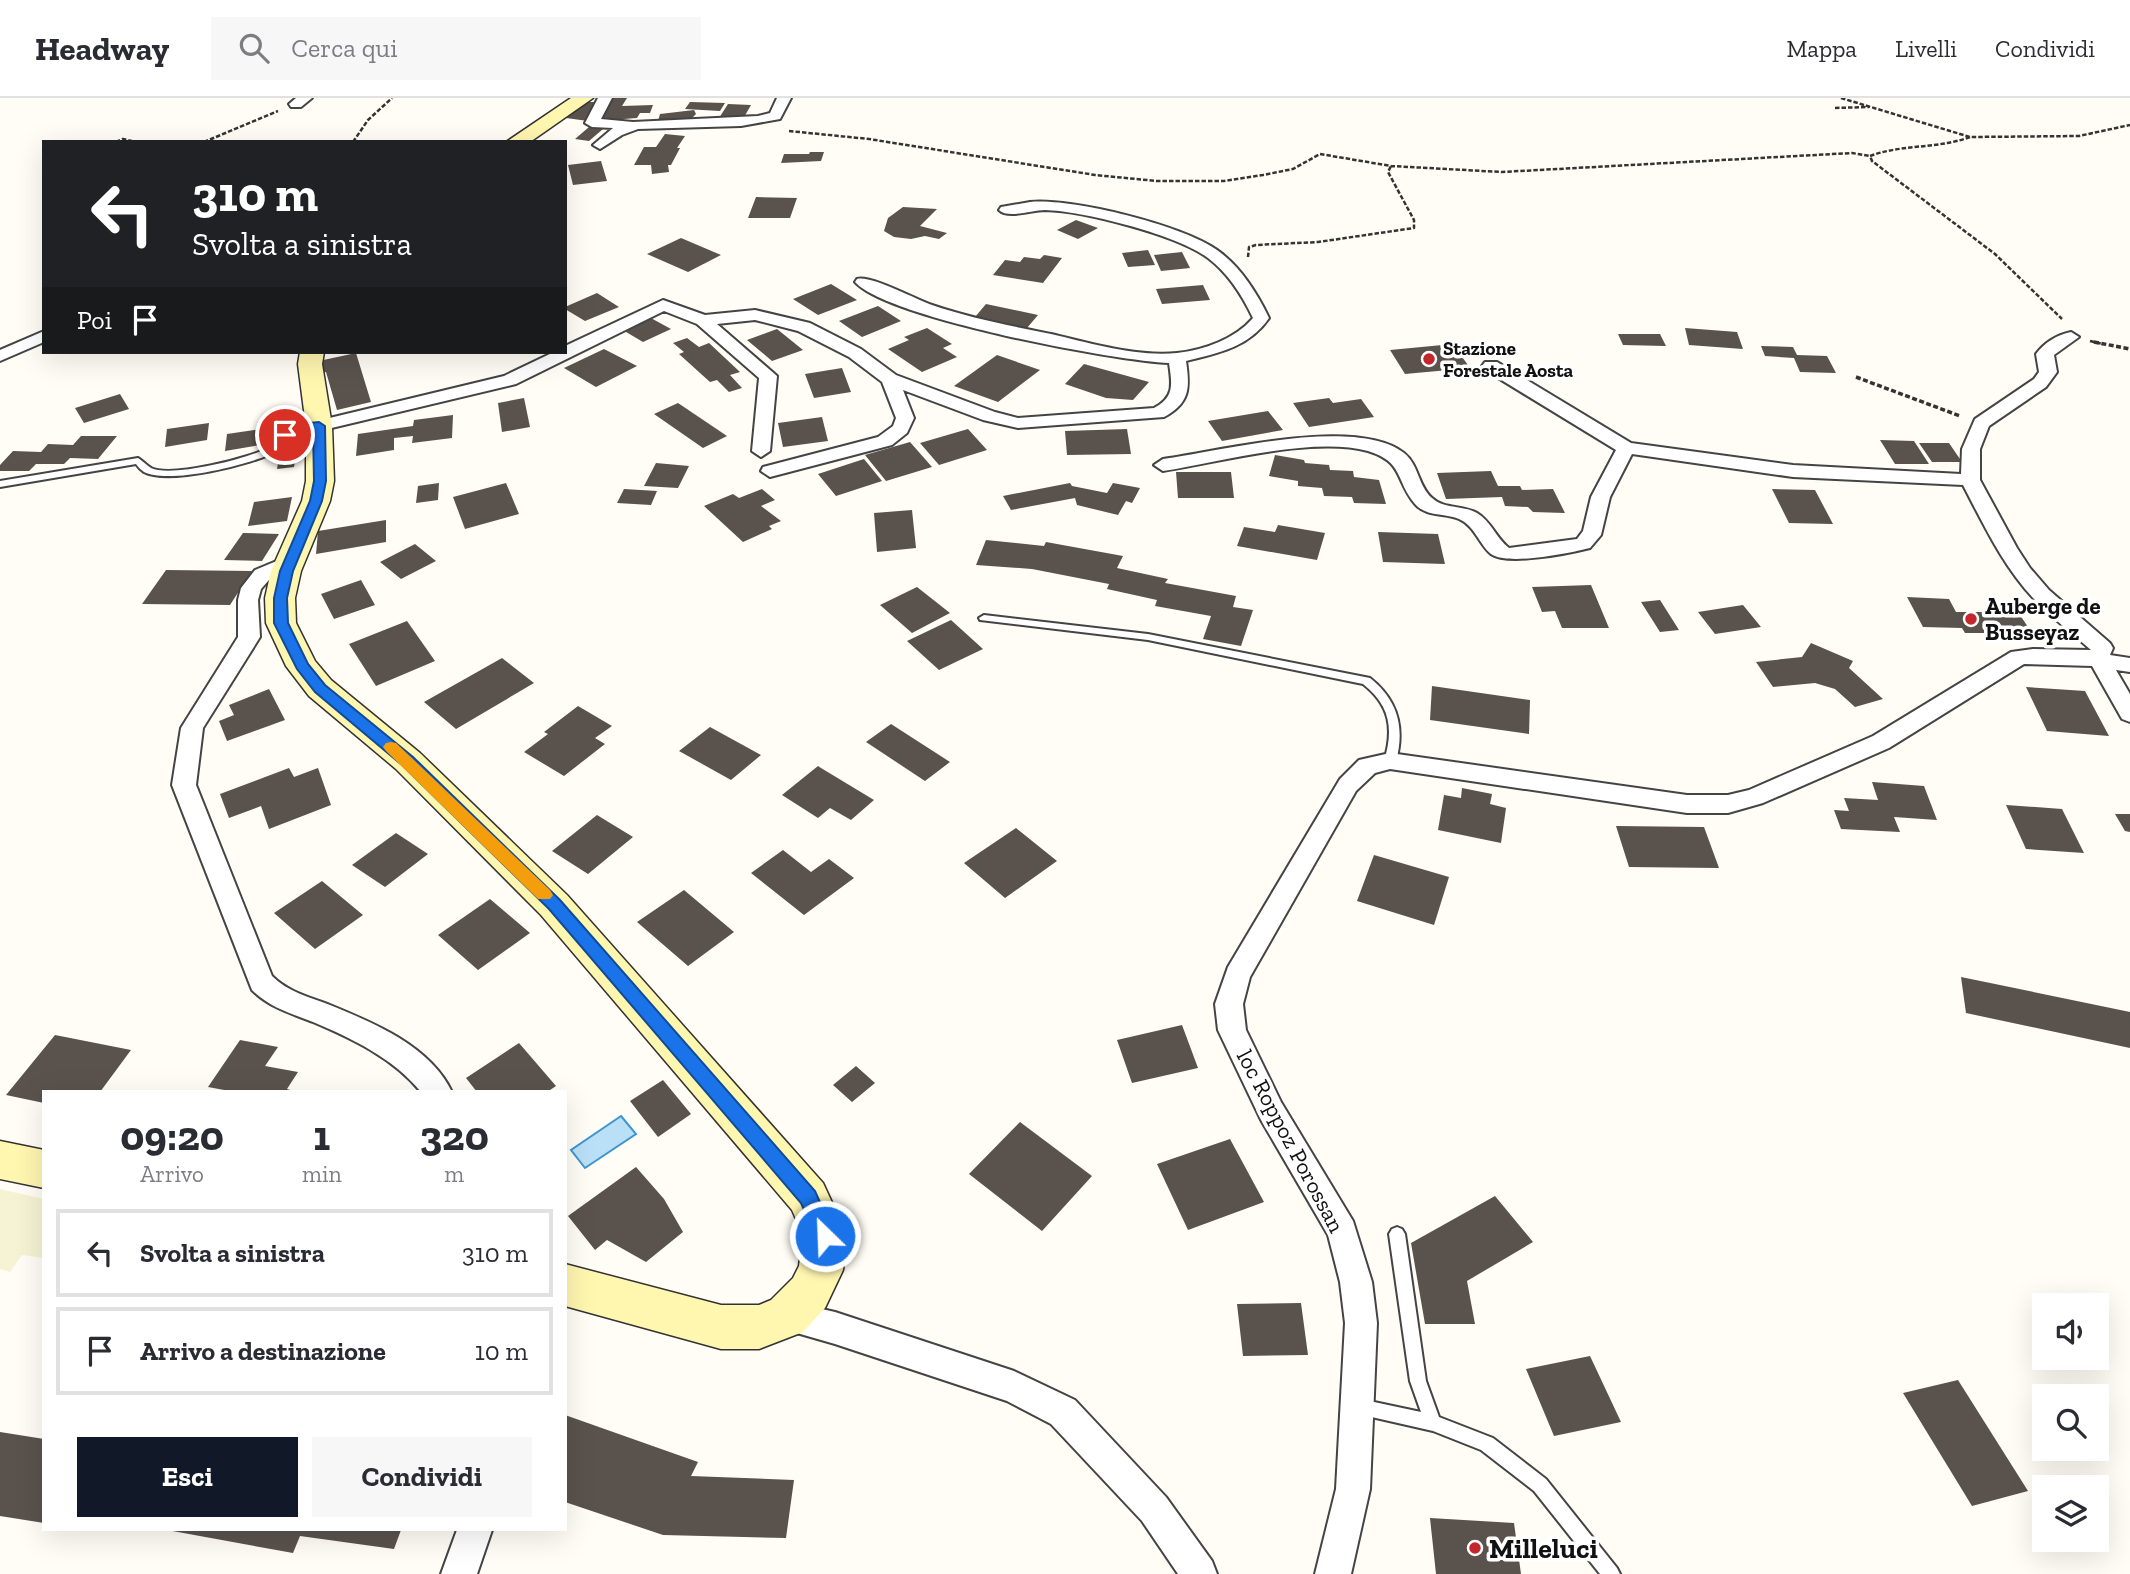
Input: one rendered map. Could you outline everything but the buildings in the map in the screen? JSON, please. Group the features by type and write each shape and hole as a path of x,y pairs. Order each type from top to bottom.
{"main road":[{"path":"519,140 584,98"},
{"path":"312,354 310,364 319,426 320,481 316,501 291,561 280,598 281,623 302,666 320,688 408,761 554,905 808,1197 825,1236 821,1270 809,1293 787,1316 760,1327 721,1326 567,1286"},
{"path":"0,1160 42,1168"}],"street":[{"path":"605,98 592,123 636,125 753,122 775,116 785,98"},
{"path":"600,145 608,135 636,125"},
{"path":"863,282 898,299 971,323 1136,358 1177,358 1236,342 1252,332 1261,318 1251,296 1233,275 1213,253 1195,243 1169,234 1053,206 1030,205 1006,210"},
{"path":"567,352 663,305 703,320 768,376 761,450"},
{"path":"703,320 755,315 804,327 855,353 890,379 989,416 1018,423 1158,413 1174,406 1180,397 1177,358"},
{"path":"0,356 42,337"},
{"path":"2071,337 2054,345 2045,354 2048,372 2040,383 1981,423 1971,449 1970,481 2007,549 2023,572 2042,595 2102,648 2098,658"},
{"path":"319,426 510,380 563,354"},
{"path":"1490,366 1626,449 1793,471 1970,481"},
{"path":"771,471 885,441 901,429 905,418 890,379"},
{"path":"1163,466 1302,444 1346,443 1368,446 1392,453 1405,464 1422,500 1433,508 1471,517 1489,535 1493,546 1499,552 1509,554 1583,544 1591,537 1596,527 1598,504 1626,449"},
{"path":"291,561 262,575 251,588 248,600 249,637 192,728 184,785 261,982 274,995 382,1042 425,1072 437,1090"},
{"path":"1390,761 1688,804 1728,804 1755,797 1881,742 2019,657 2041,654 2098,658 2130,665"},
{"path":"2098,658 2130,714"},
{"name":"loc Roppoz Porossan","path":"1333,1574 1353,1489 1361,1323 1356,1282 1342,1231 1271,1111 1232,1030 1230,1004 1237,975 1348,785 1367,766 1390,761"},
{"path":"787,1316 835,1328 1014,1387 1063,1412 1154,1509 1199,1574"},
{"path":"459,1574 475,1531"}],"lane":[{"path":"0,484 138,461 150,472 205,469 246,461 277,447 293,428 319,426"},
{"path":"984,618 1161,640 1366,681 1376,687 1393,713 1396,744 1390,761"},
{"path":"1397,1234 1418,1381 1433,1423"},
{"path":"1356,1406 1433,1423 1487,1444 1540,1485 1611,1574"}],"path":[{"path":"354,140 368,120 392,98"},
{"path":"1841,98 1970,137"},
{"path":"209,140 300,101"},
{"path":"1835,108 1872,107"},
{"path":"733,123 869,139 1095,175 1157,181 1224,181 1263,175 1293,169 1320,155 1391,166 1502,172 1852,153 1870,156 1884,150 1933,147 1970,137 2079,136 2130,125"},
{"path":"1870,156 1872,161 1976,237 2012,268 2071,329 2071,337 2130,349"},
{"path":"1233,275 1248,266 1249,247 1256,245 1318,242 1414,228 1414,220 1388,172 1391,166"},
{"path":"1856,377 1981,423"}],"shaded area":[{"path":"0,1189 42,1199 42,1258 22,1255 10,1272 0,1269"}],"water":[{"path":"621,1116 636,1134 585,1168 571,1150"}],"slow traffic":[{"path":"391,747 544,895"}],"place":[{"name":"Stazione Forestale Aosta","path":"1429,359"},
{"name":"Auberge de Busseyaz","path":"1971,619"},
{"name":"Milleluci","path":"1475,1548"}],"route":[{"path":"285,435 293,428 319,426 320,481 316,501 286,571 280,598 281,623 302,666 320,688 408,761 554,905 808,1197 825,1236"}]}
